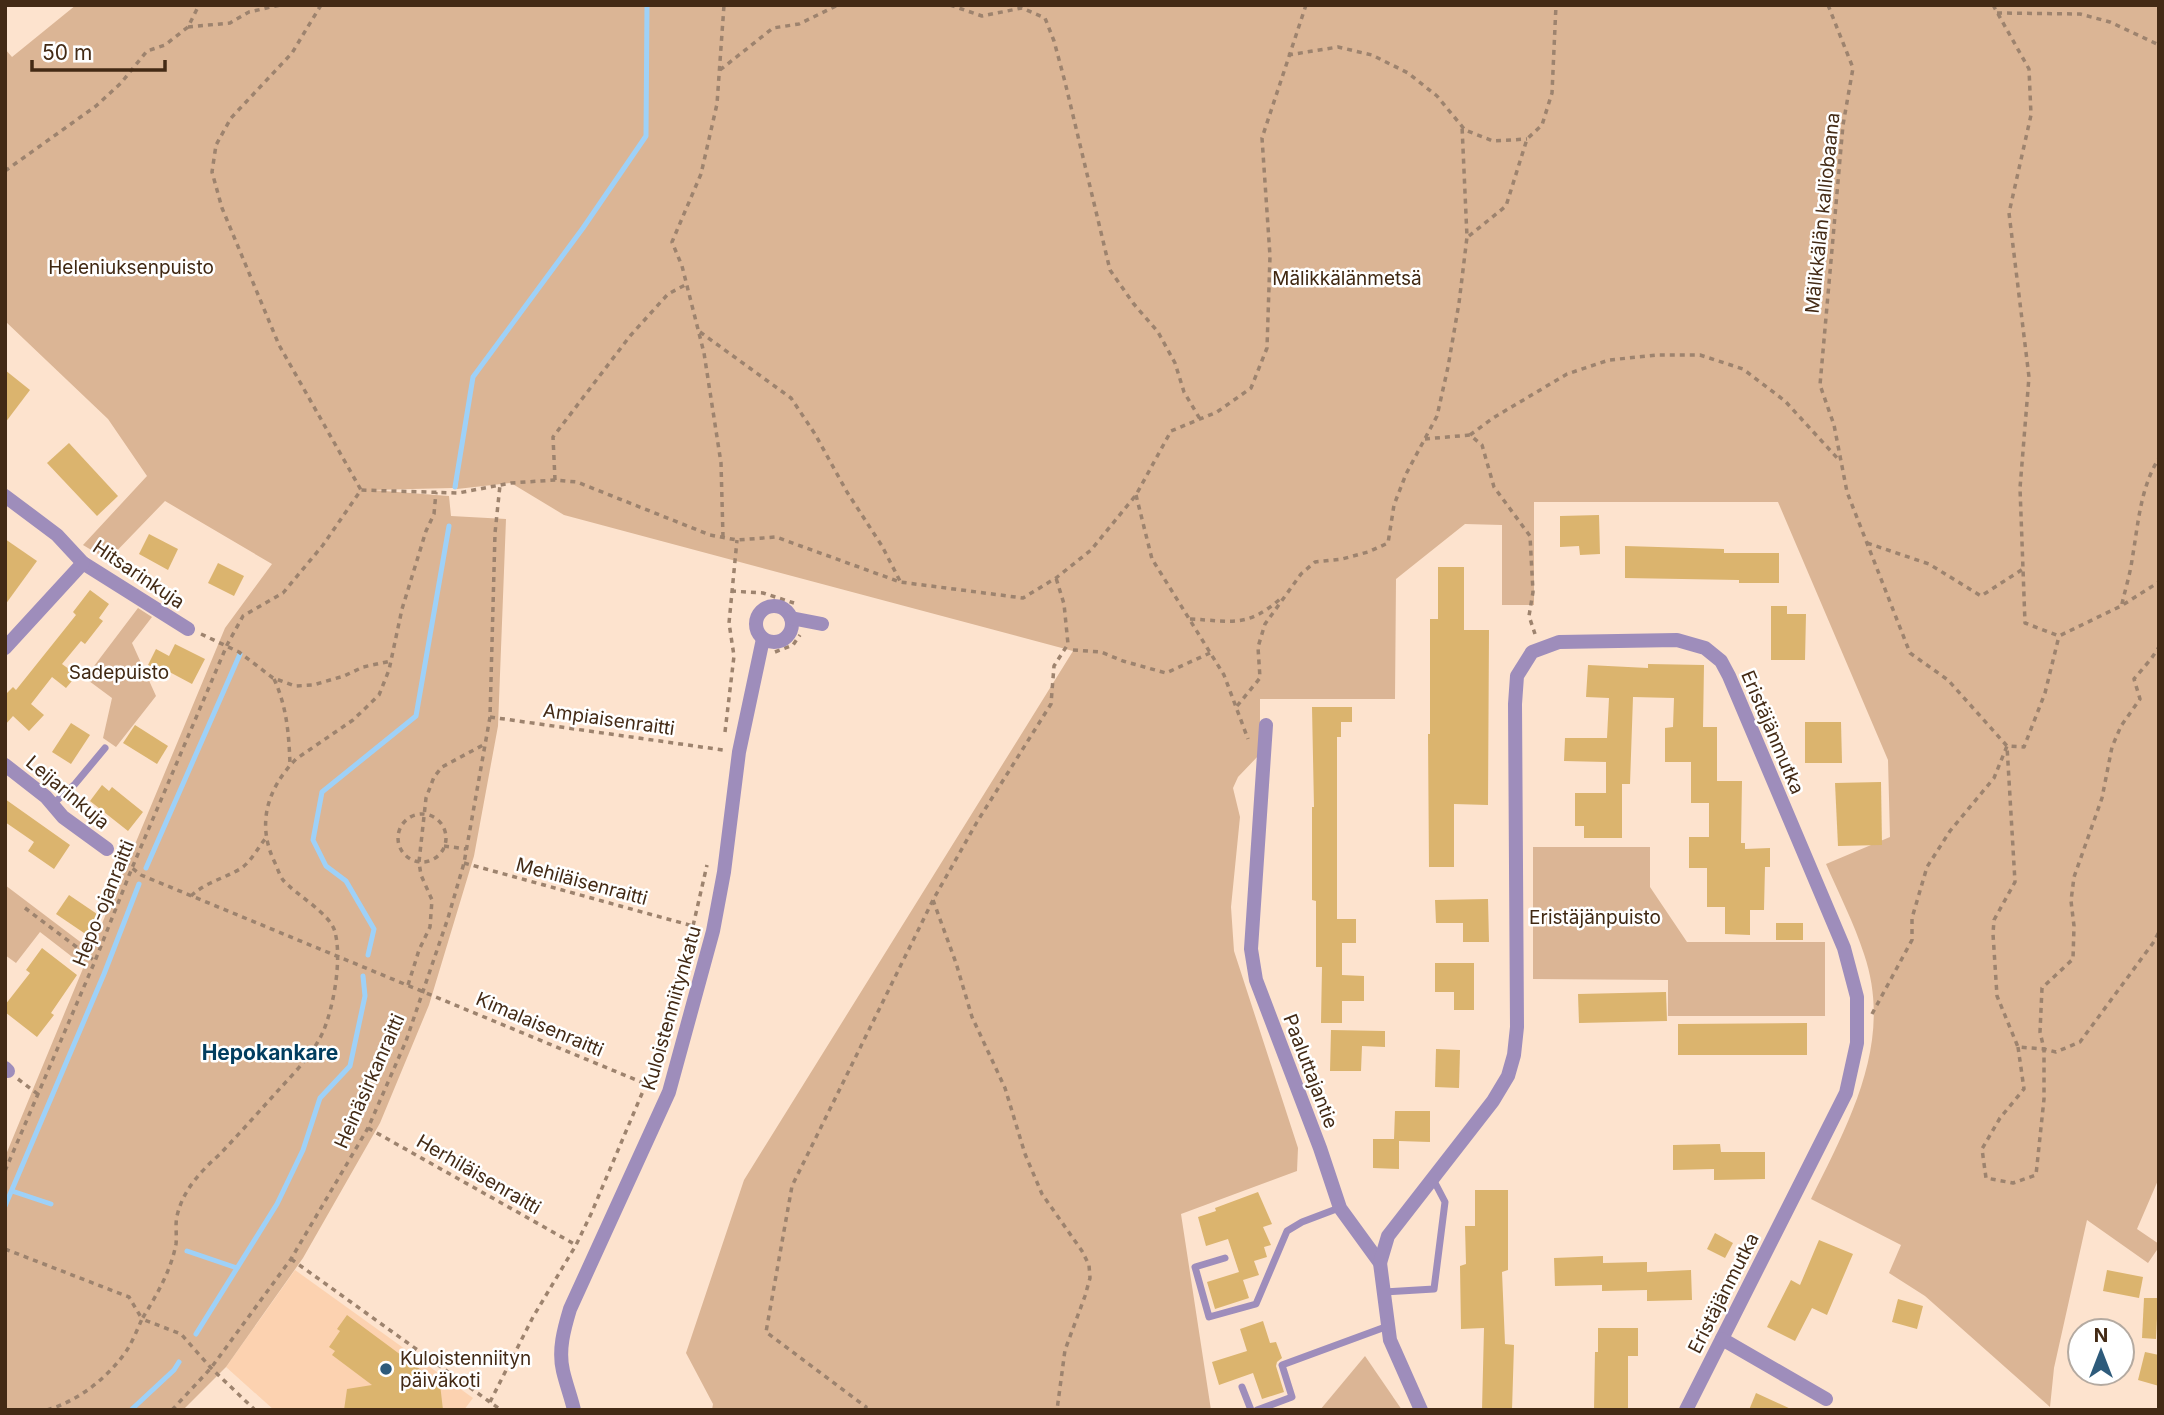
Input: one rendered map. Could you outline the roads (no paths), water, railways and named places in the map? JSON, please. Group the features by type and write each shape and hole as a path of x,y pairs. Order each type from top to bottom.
{"street":[{"name":"Hitsarinkuja","path":"5,496 57,535 83,562 187,629"},
{"path":"5,648 83,562"},
{"path":"773,605 789,612 791,618 792,630 784,639 773,642 763,639 755,627 757,615 761,610 773,605"},
{"path":"791,618 822,624"},
{"name":"Kuloistenniitynkatu","path":"574,1410 562,1368 561,1349 565,1326 570,1309 669,1091 713,931 724,872 739,752 763,639"},
{"name":"Eristäjänmutka","path":"1433,1179 1493,1101 1508,1076 1514,1055 1517,1027 1517,676 1532,652 1559,642 1677,640 1705,648 1721,661 1729,676 1844,948 1857,997 1857,1043 1846,1093 1686,1410"},
{"name":"Paaluttajantie","path":"1266,725 1251,949 1256,980 1340,1208 1380,1263 1391,1340 1421,1410"},
{"name":"Leijarinkuja","path":"5,765 53,804 63,817 107,849"},
{"path":"1380,1263 1388,1236 1433,1179"},
{"path":"1722,1339 1826,1399"}],"lane":[{"path":"53,804 75,784 105,748"},
{"path":"1384,1292 1434,1289 1445,1202 1433,1179"},
{"path":"1225,1258 1195,1267 1209,1317 1256,1304 1287,1231 1302,1222 1340,1208"},
{"path":"1257,1410 1292,1397 1282,1365 1388,1326"},
{"path":"1242,1387 1251,1410"}],"waterway":[{"path":"455,487 473,377 583,228 646,136 647,5"},
{"path":"368,955 374,929 346,881 326,866 313,840 322,792 416,716 449,526"},
{"path":"146,868 240,654"},
{"path":"5,1206 104,974 139,884"},
{"path":"196,1334 277,1204 303,1150 320,1098 350,1066 365,996 363,976"},
{"path":"12,1191 51,1204"},
{"path":"187,1251 237,1268"},
{"path":"131,1410 174,1370 179,1362"}],"place":[{"name":"Kuloistenniityn päiväkoti","path":"386,1369"}],"district":[{"name":"Hepokankare","path":"270,1053"}],"park label":[{"name":"Heleniuksenpuisto","path":"131,267"},
{"name":"Mälikkälänmetsä","path":"1347,278"},
{"name":"Sadepuisto","path":"119,672"},
{"name":"Eristäjänpuisto","path":"1595,917"}]}
